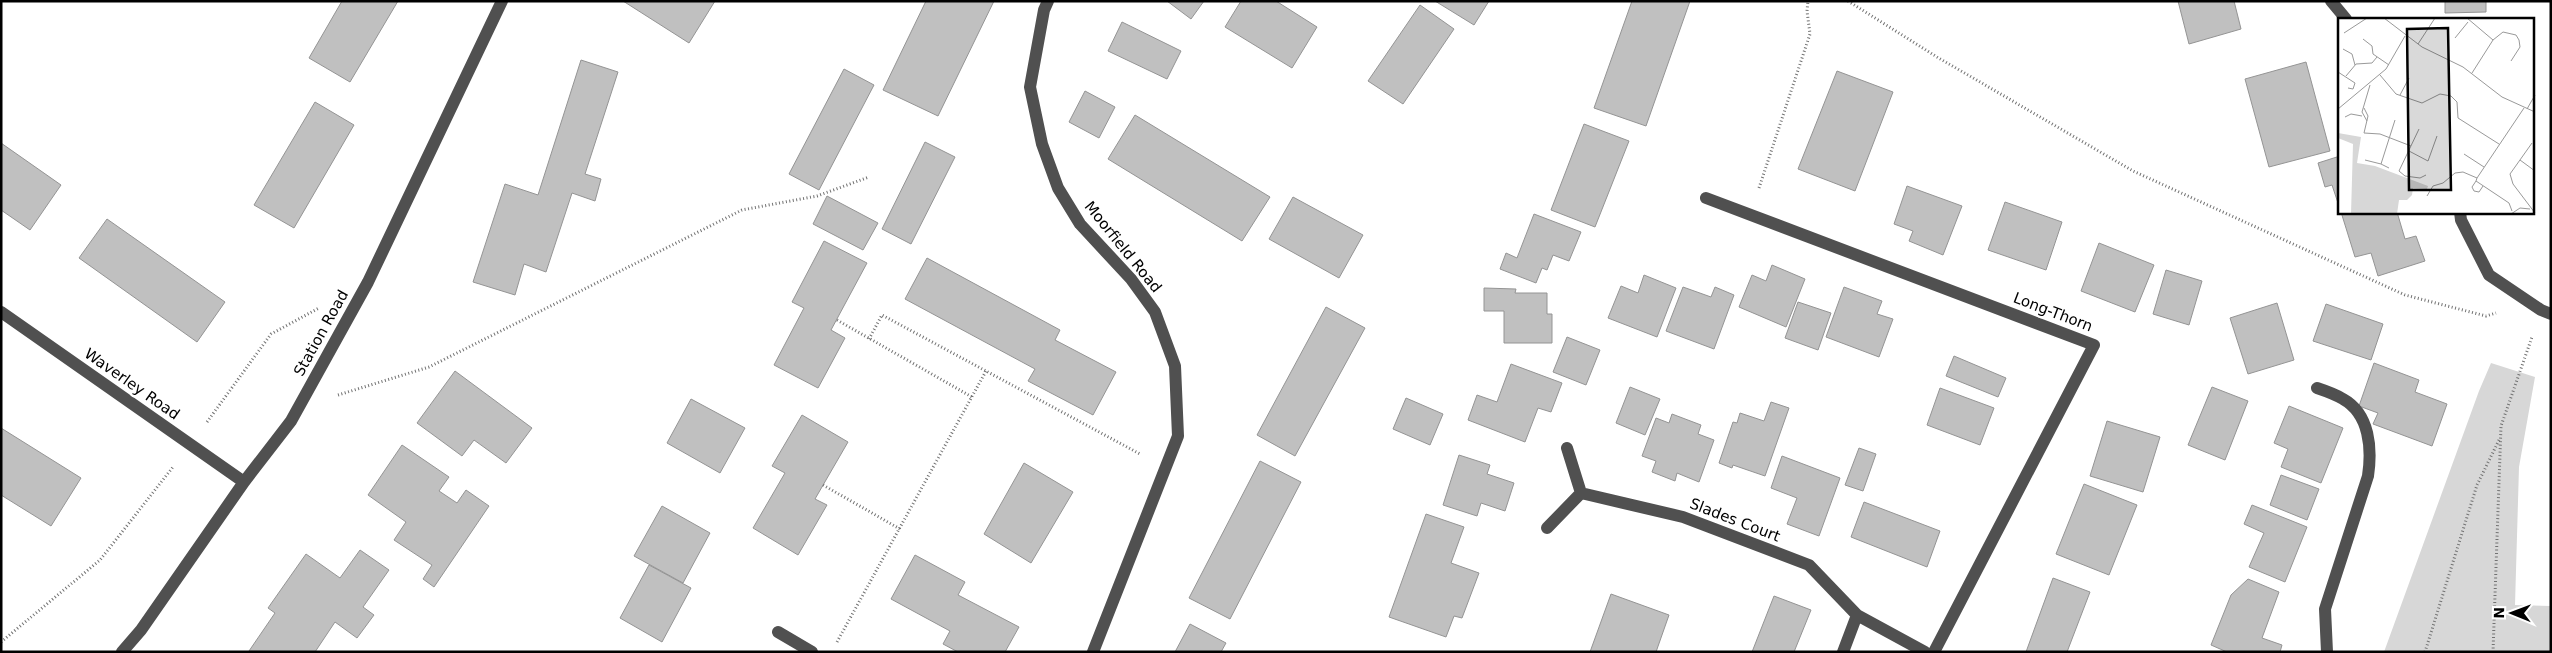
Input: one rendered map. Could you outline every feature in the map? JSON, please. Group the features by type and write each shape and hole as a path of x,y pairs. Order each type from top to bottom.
{"street":[{"name":"Station Road","path":"122,652 141,630 244,482 290,421 368,282 502,1"},
{"name":"Moorfield Road","path":"1048,1 1044,10 1030,87 1042,144 1058,188 1080,224 1131,279 1156,312 1175,366 1178,436 1093,652"},
{"path":"2331,1 2345,18"},
{"name":"Long-Thorn","path":"1706,198 2094,345 1934,652"},
{"path":"2460,214 2461,220 2490,275 2546,312"},
{"name":"Waverley Road","path":"1,312 244,482"},
{"path":"2317,388 2344,399 2356,411 2366,427 2371,457 2368,476 2325,609 2327,652"},
{"path":"1547,528 1581,493 1567,448"},
{"name":"Slades Court","path":"1581,493 1683,517 1809,565 1857,616 1925,652"},
{"path":"1843,652 1857,616"},
{"path":"778,632 812,652"}],"path":[{"path":"1750,214 1810,34 1807,11 1808,1"},
{"path":"1848,1 1937,57 2133,171 2405,295 2486,316 2503,311 2515,292"},
{"path":"298,407 429,367 742,210 817,196 869,177"},
{"path":"2493,652 2501,426 2546,312"},
{"path":"869,339 882,315 1165,468"},
{"path":"836,320 972,397"},
{"path":"837,644 986,371"},
{"path":"2425,652 2477,485 2501,437"},
{"path":"823,485 900,529"}],"shaded area":[{"path":"2491,363 2535,377 2519,467 2515,605 2551,606 2551,652 2384,652 2479,391"}],"building":[{"path":"342,1 398,1 350,82 309,58"},
{"path":"623,1 715,1 689,43"},
{"path":"926,1 994,1 938,116 883,90"},
{"path":"1167,1 1204,1 1191,19"},
{"path":"1241,1 1276,1 1317,27 1292,68 1225,27"},
{"path":"1435,1 1489,1 1474,25"},
{"path":"1632,1 1690,1 1646,126 1594,108"},
{"path":"2178,1 2234,1 2241,29 2189,44"},
{"path":"2445,1 2486,1 2486,12 2445,13"},
{"path":"1420,5 1454,29 1403,104 1368,81"},
{"path":"1122,22 1181,51 1167,79 1108,51"},
{"path":"581,60 618,72 585,174 601,179 595,201 572,193 546,272 524,264 515,295 473,282 505,184 538,195"},
{"path":"2306,62 2330,151 2269,167 2245,79"},
{"path":"844,69 874,85 819,190 789,174"},
{"path":"1837,71 1893,92 1855,191 1798,169"},
{"path":"1085,91 1115,107 1099,138 1069,122"},
{"path":"315,102 354,125 294,228 254,205"},
{"path":"1135,115 1270,197 1242,241 1108,159"},
{"path":"1584,124 1629,141 1595,227 1551,210"},
{"path":"925,142 955,157 911,244 882,229"},
{"path":"1,143 61,185 30,230 1,210"},
{"path":"2338,157 2338,203 2332,185 2325,187 2318,163"},
{"path":"1907,186 1962,206 1943,255 1909,241 1913,231 1894,224"},
{"path":"827,196 878,223 863,250 813,224"},
{"path":"1293,197 1363,235 1339,278 1269,239"},
{"path":"2005,202 2062,222 2046,270 1988,250"},
{"path":"1534,214 1581,232 1569,261 1553,255 1547,270 1542,268 1536,283 1500,269 1506,253 1517,258"},
{"path":"2342,214 2398,214 2405,239 2416,236 2425,261 2378,276 2371,253 2355,257"},
{"path":"107,219 225,302 197,342 79,258"},
{"path":"824,241 867,263 831,330 845,338 818,388 774,365 804,308 792,302"},
{"path":"2099,243 2154,265 2135,312 2081,291"},
{"path":"927,258 1060,330 1055,340 1116,372 1093,415 1028,381 1035,369 905,299"},
{"path":"1772,265 1805,279 1786,327 1739,307 1752,275 1766,281"},
{"path":"2166,270 2202,281 2189,325 2153,314"},
{"path":"1644,275 1676,288 1657,337 1608,318 1621,286 1638,293"},
{"path":"1683,287 1711,297 1715,287 1734,295 1714,349 1666,331"},
{"path":"1844,287 1882,301 1877,314 1893,319 1879,357 1826,337"},
{"path":"1484,288 1516,289 1515,293 1547,293 1547,314 1552,314 1552,343 1504,343 1504,311 1484,311"},
{"path":"1798,302 1831,313 1818,350 1785,338"},
{"path":"2277,303 2294,360 2248,374 2230,318"},
{"path":"2326,304 2383,324 2371,360 2313,341"},
{"path":"1326,307 1365,328 1295,456 1257,435"},
{"path":"1567,337 1600,350 1586,385 1553,372"},
{"path":"1954,356 2006,378 1998,397 1946,376"},
{"path":"2374,363 2419,380 2415,392 2447,404 2432,446 2373,424 2378,413 2359,406"},
{"path":"1511,364 1562,383 1551,412 1538,408 1525,442 1468,420 1477,395 1497,402"},
{"path":"455,371 532,428 506,463 474,440 462,456 417,423"},
{"path":"1630,387 1660,399 1645,435 1616,423"},
{"path":"2212,387 2248,401 2225,460 2188,445"},
{"path":"1940,388 1994,408 1980,445 1927,425"},
{"path":"1406,398 1443,414 1430,445 1393,429"},
{"path":"691,399 745,428 720,473 667,443"},
{"path":"1771,402 1789,408 1765,476 1733,465 1732,468 1719,463 1733,422 1737,423 1740,413 1764,421"},
{"path":"2289,406 2343,428 2321,483 2281,467 2288,449 2274,443"},
{"path":"1672,414 1701,425 1698,434 1714,440 1699,482 1677,473 1675,481 1652,472 1656,461 1642,456 1656,418 1669,423"},
{"path":"802,415 848,442 815,499 827,505 798,555 753,528 785,473 772,466"},
{"path":"2107,421 2160,437 2143,492 2090,476"},
{"path":"1,428 81,478 51,526 1,495"},
{"path":"402,445 449,477 439,491 457,503 466,490 489,506 434,587 423,579 432,565 394,540 406,522 368,495"},
{"path":"1859,448 1876,454 1863,491 1845,485"},
{"path":"1459,455 1490,465 1487,474 1514,483 1505,511 1481,503 1477,516 1443,505"},
{"path":"1782,456 1840,478 1819,536 1787,524 1797,498 1771,488"},
{"path":"1260,461 1301,482 1230,619 1189,598"},
{"path":"1024,463 1073,492 1031,563 984,534"},
{"path":"2281,475 2319,489 2307,520 2270,505"},
{"path":"2084,484 2137,505 2109,575 2056,554"},
{"path":"1864,502 1940,531 1927,567 1851,537"},
{"path":"2252,505 2307,527 2285,582 2249,567 2264,533 2244,524"},
{"path":"662,506 710,533 683,583 634,556"},
{"path":"1426,514 1464,527 1451,563 1479,573 1462,618 1454,616 1446,637 1389,617"},
{"path":"360,550 389,570 363,607 374,615 357,638 335,622 315,652 249,651 275,613 268,608 306,554 340,578"},
{"path":"915,555 965,582 958,595 1019,627 1005,652 958,652 943,644 950,631 891,599"},
{"path":"649,565 691,588 662,642 620,618"},
{"path":"2053,578 2090,592 2067,652 2026,652"},
{"path":"2248,579 2279,592 2262,638 2282,645 2280,652 2227,652 2211,645 2231,595"},
{"path":"1611,594 1669,615 1656,652 1590,652"},
{"path":"1774,596 1811,610 1794,652 1752,652"},
{"path":"1190,624 1226,643 1221,652 1175,652"}]}
